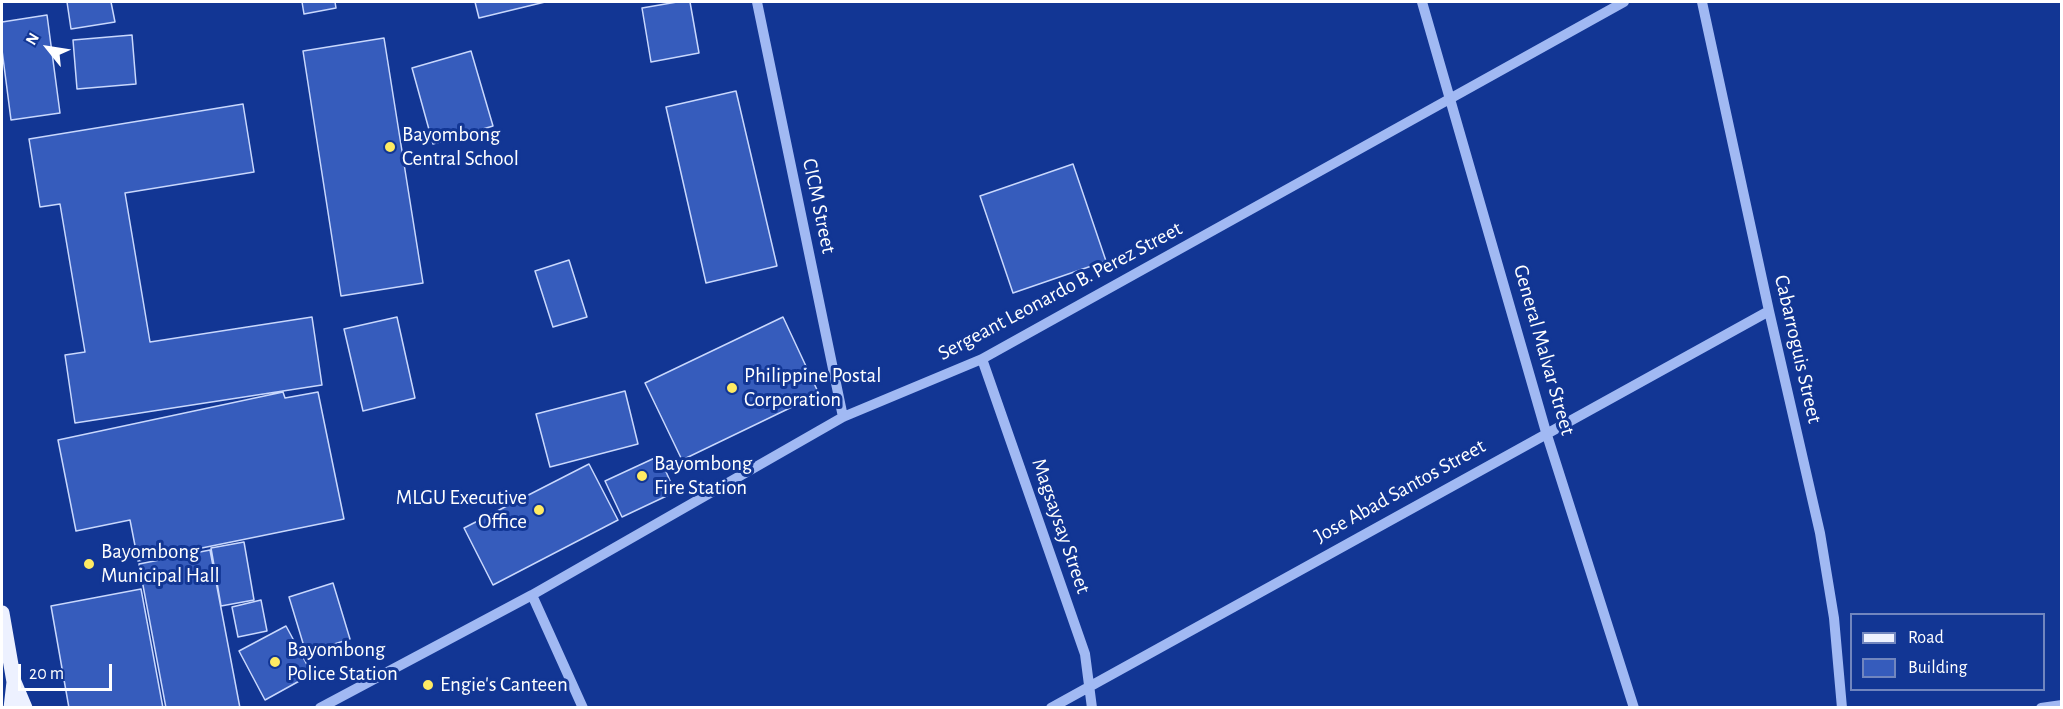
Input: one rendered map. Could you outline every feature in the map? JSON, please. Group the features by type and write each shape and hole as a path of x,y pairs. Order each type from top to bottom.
{"main road":[{"path":"2,613 14,682 26,708"},
{"path":"10,708 14,682"}],"street":[{"name":"CICM Street","path":"757,2 843,417"},
{"name":"General Malvar Street","path":"1422,2 1546,432 1634,708"},
{"name":"Sergeant Leonardo B. Perez Street","path":"320,708 532,595 843,417 982,359 1624,2"},
{"name":"Cabarroguis Street","path":"1702,2 1820,533 1834,618 1842,708"},
{"name":"Jose Abad Santos Street","path":"1051,708 1546,432 1769,311"},
{"name":"Magsaysay Street","path":"982,359 1084,654 1092,708"},
{"path":"532,595 583,708"},
{"path":"2042,708 2061,705"}],"building":[{"path":"67,2 111,2 115,22 71,29"},
{"path":"302,2 335,2 336,8 304,14"},
{"path":"475,2 545,2 479,18"},
{"path":"690,2 699,53 651,62 642,8"},
{"path":"47,15 60,113 11,120 2,50 2,22"},
{"path":"132,35 136,84 77,89 73,40"},
{"path":"384,38 423,283 341,296 303,51"},
{"path":"471,51 493,126 433,144 412,68"},
{"path":"736,91 777,266 706,283 666,107"},
{"path":"243,104 254,172 125,193 150,342 312,317 322,385 75,423 65,355 85,352 60,204 40,207 29,139"},
{"path":"1073,164 1106,261 1013,293 980,196"},
{"path":"569,260 587,317 553,327 535,271"},
{"path":"397,317 415,398 363,411 344,329"},
{"name":"Philippine Postal Corporation","path":"783,317 819,394 682,460 645,383"},
{"path":"625,391 638,444 550,467 536,414"},
{"path":"283,392 285,398 318,392 344,519 138,561 130,520 76,531 58,440"},
{"path":"659,456 675,492 622,517 605,481"},
{"path":"589,464 618,520 493,585 464,528"},
{"path":"244,542 254,600 221,606 211,548"},
{"name":"Bayombong Municipal Hall","path":"210,550 240,708 166,708 139,564"},
{"path":"333,583 350,639 306,653 289,597"},
{"path":"141,589 163,708 69,708 51,606"},
{"path":"261,600 267,631 238,637 232,607"},
{"name":"Bayombong Police Station","path":"286,626 312,674 265,700 239,651"}],"place":[{"name":"Bayombong Central School","path":"390,147"},
{"name":"Philippine Postal Corporation","path":"732,388"},
{"name":"Bayombong Fire Station","path":"642,476"},
{"name":"MLGU Executive Office","path":"539,510"},
{"name":"Bayombong Municipal Hall","path":"89,564"},
{"name":"Bayombong Police Station","path":"275,662"},
{"name":"Engie's Canteen","path":"428,685"}]}
